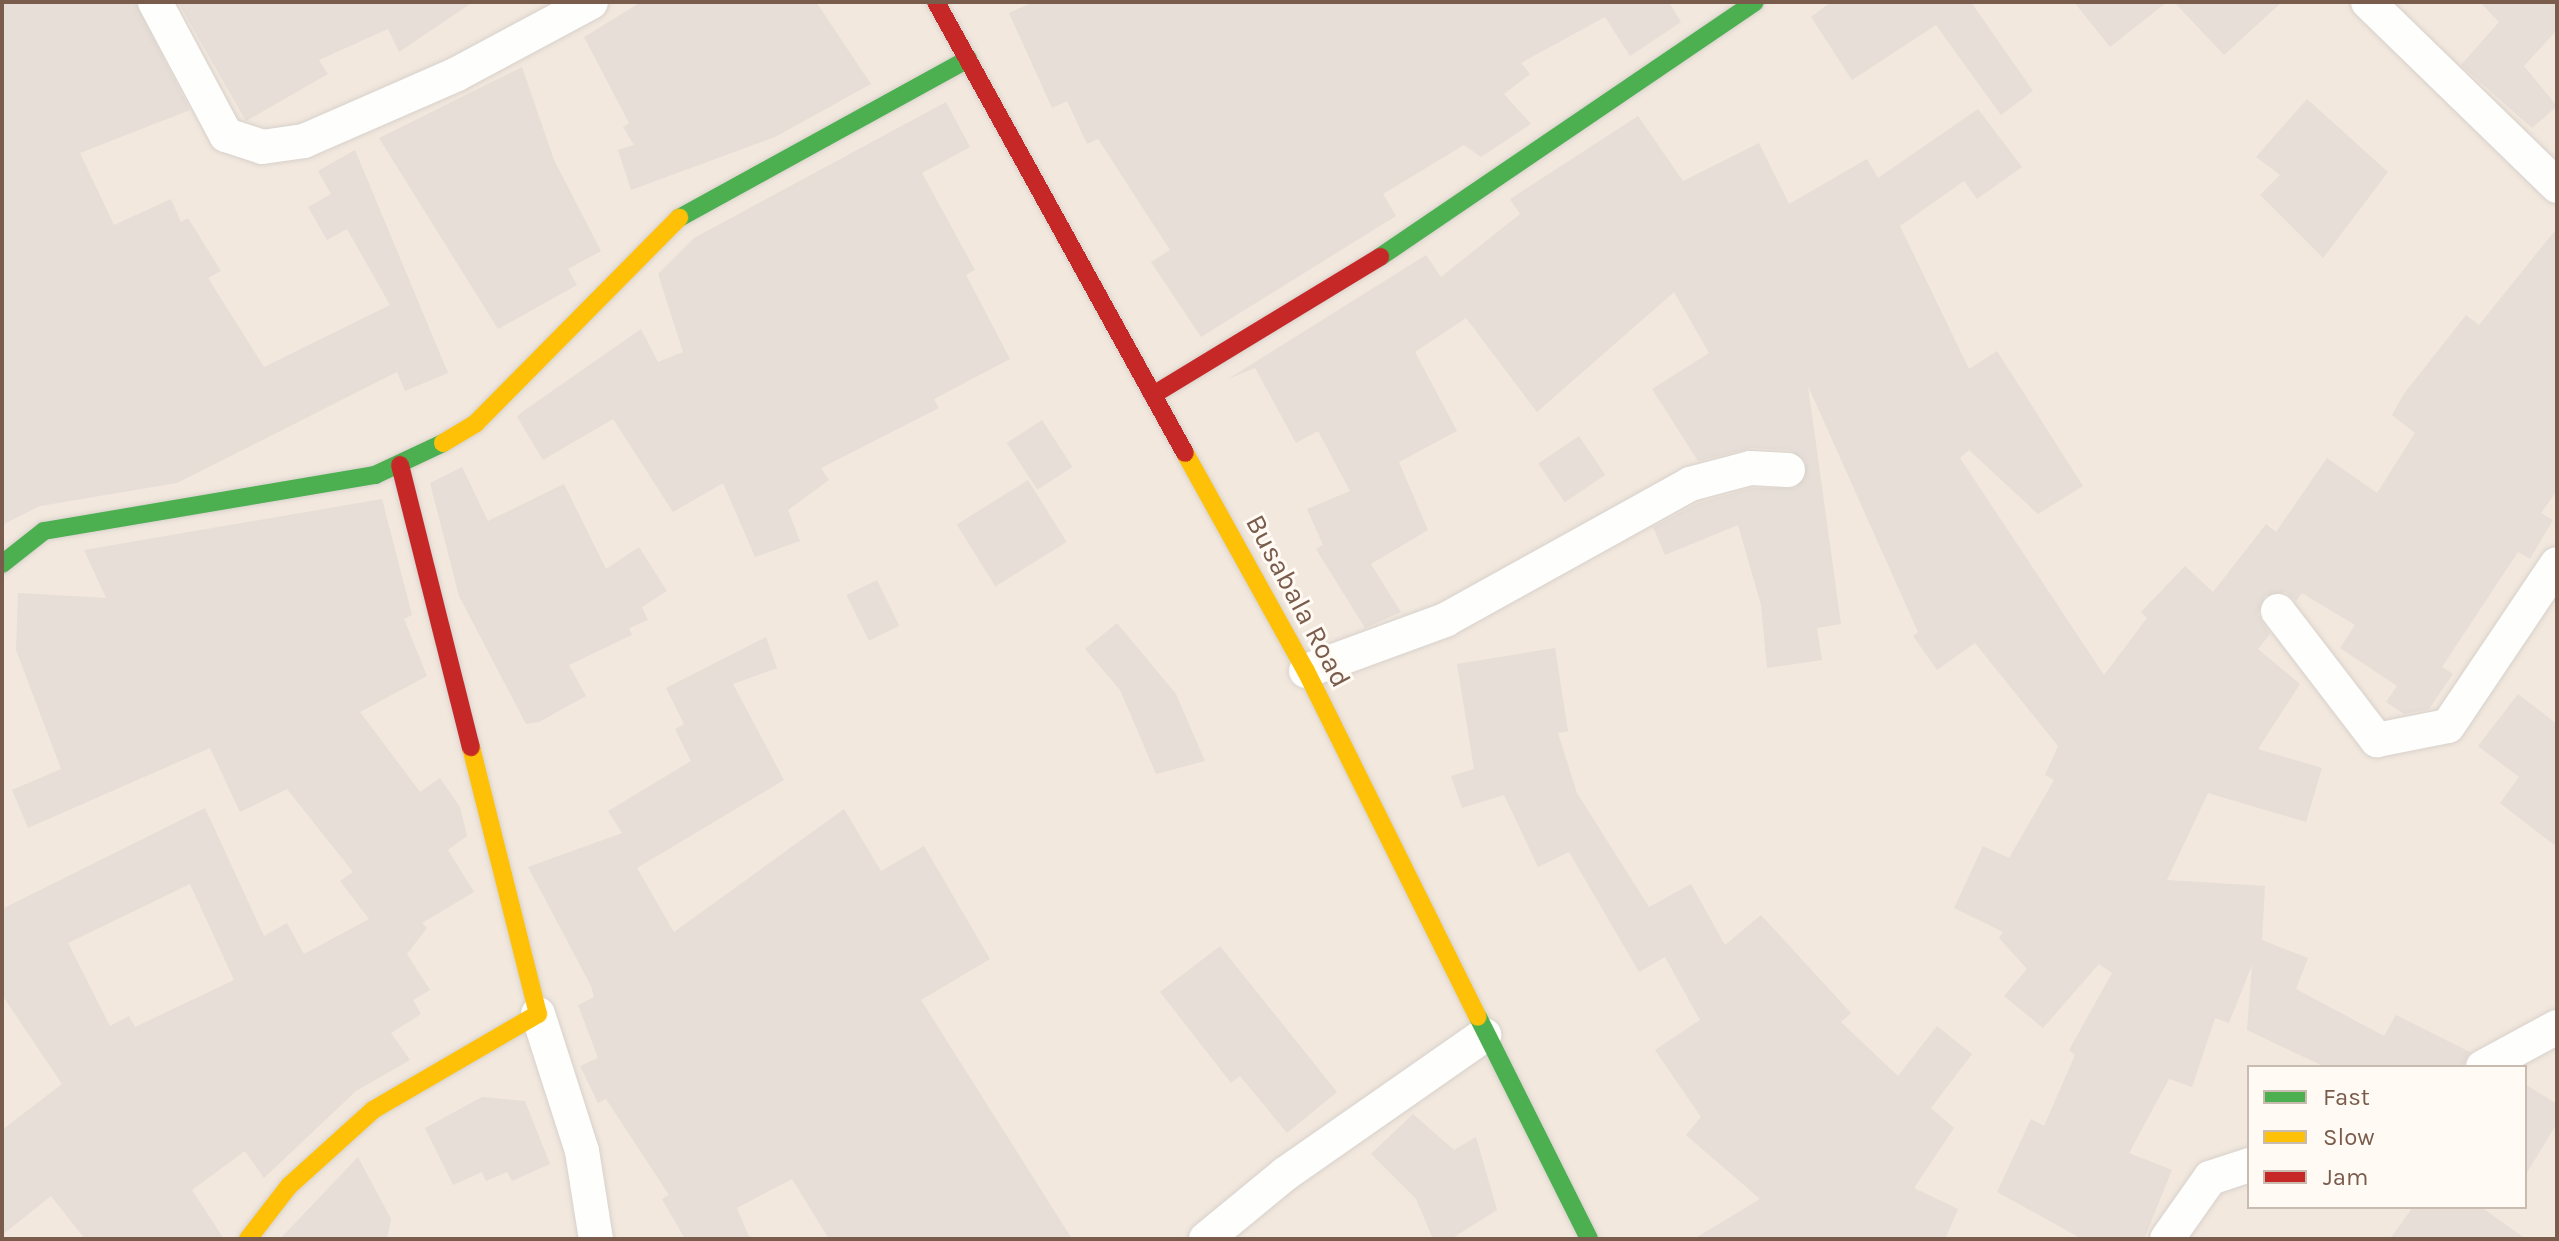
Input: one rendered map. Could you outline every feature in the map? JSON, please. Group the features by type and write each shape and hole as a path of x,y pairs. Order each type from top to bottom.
{"street":[{"path":"155,2 226,135 262,147 304,141 457,74 591,2"},
{"name":"Busabala Road","path":"936,2 1306,671 1484,1035 1589,1239"},
{"path":"1153,395 1351,276 1755,2"},
{"path":"2368,2 2557,186"},
{"path":"2,564 44,531 400,465 476,423 679,218 968,59"},
{"path":"400,465 538,1014 582,1151 596,1239"},
{"path":"1306,671 1445,620 1702,479 1750,468 1788,470"},
{"path":"2278,611 2377,740 2448,726 2557,564"},
{"path":"248,1239 289,1186 373,1110 538,1014"},
{"path":"2487,1065 2557,1027"},
{"path":"1206,1239 1285,1174 1484,1035"},
{"path":"2167,1239 2210,1178 2247,1166"}],"shaded area":[{"path":"2,2 2557,2 2557,1239 2,1239"}],"building":[{"path":"2,2 135,2 190,110 80,153 114,225 171,199 181,222 188,218 221,271 208,278 264,367 390,305 347,229 327,240 308,207 331,194 318,171 355,150 448,373 405,391 397,372 177,483 40,506 2,525"},
{"path":"178,2 473,2 399,52 388,29 319,60 328,74 246,121"},
{"path":"641,2 816,2 871,84 775,137 631,190 618,150 634,145 623,127 629,123 584,37"},
{"path":"1033,2 1669,2 1681,22 1630,56 1605,17 1521,63 1530,74 1504,94 1531,124 1481,157 1464,145 1383,194 1396,216 1201,337 1151,262 1170,250 1098,139 1087,144 1067,101 1052,108 1009,13"},
{"path":"1831,2 1971,2 2033,91 2001,115 1936,25 1852,80 1811,17"},
{"path":"2074,2 2167,2 2110,47"},
{"path":"2174,2 2282,2 2224,55"},
{"path":"2480,2 2557,2 2557,30 2524,66 2557,106 2532,128 2461,65 2499,22"},
{"path":"522,67 554,160 601,251 568,269 577,285 498,329 379,138"},
{"path":"2307,99 2388,172 2323,258 2260,195 2280,175 2256,157"},
{"path":"946,102 970,147 922,173 975,270 966,275 1010,359 934,399 939,408 821,468 829,480 788,510 800,541 755,557 723,483 673,512 613,419 543,460 517,417 522,412 641,329 658,362 683,352 658,274 694,238"},
{"path":"1978,109 2022,167 1977,199 1964,181 1900,226 1969,369 1997,351 2083,486 2038,514 1969,450 1960,458 2104,675 2147,618 2141,612 2185,566 2213,592 2266,524 2276,532 2327,458 2377,493 2415,433 2392,415 2403,395 2466,315 2479,325 2557,228 2557,491 2541,513 2553,520 2530,559 2518,552 2442,667 2453,674 2429,709 2404,714 2386,702 2397,686 2340,648 2355,625 2302,593 2296,601 2285,592 2265,596 2258,614 2270,634 2258,649 2300,684 2258,749 2322,768 2306,822 2208,793 2167,880 2265,886 2262,940 2308,958 2296,989 2384,1036 2396,1015 2470,1052 2464,1065 2321,1065 2247,1030 2252,965 2229,1023 2215,1018 2192,1087 2169,1079 2129,1153 2172,1170 2144,1239 2082,1239 1997,1192 2031,1119 2044,1126 2075,1055 2069,1050 2112,973 2099,964 2043,1028 2004,996 2027,969 1999,938 2003,932 1954,908 1983,846 2009,858 2054,780 2045,775 2058,746 1975,643 1937,670 1913,636 1918,632 1808,386 1841,624 1817,628 1822,660 1767,668 1761,605 1738,525 1665,555 1653,527 1698,503 1752,488 1796,488 1806,462 1790,450 1751,448 1698,461 1652,389 1709,353 1674,292 1537,412 1466,318 1415,352 1457,431 1399,462 1428,530 1371,564 1401,612 1365,628 1316,549 1323,545 1307,509 1350,491 1318,431 1296,443 1255,368 1228,379 1426,255 1441,277 1520,214 1510,199 1638,116 1683,181 1759,143 1789,204 1867,159 1878,178"},
{"path":"1042,420 1072,467 1037,490 1007,443"},
{"path":"1579,436 1605,475 1565,502 1538,463"},
{"path":"462,467 488,521 564,484 606,569 639,547 667,591 642,607 648,620 629,628 632,635 569,665 586,696 539,722 526,724 459,596 430,483"},
{"path":"1028,480 1067,542 995,586 957,525"},
{"path":"382,499 412,615 404,619 427,676 360,712 420,792 440,778 460,807 467,836 448,850 474,892 422,923 427,928 407,954 430,990 413,1000 421,1014 391,1033 410,1060 356,1091 264,1178 245,1151 192,1190 224,1239 85,1239 51,1196 2,1235 2,1130 62,1084 2,995 2,909 205,808 264,936 287,923 304,954 369,919 340,881 353,872 287,789 240,812 210,748 28,828 12,790 61,769 16,650 18,593 106,598 84,550","holes":["190,884 234,980 135,1027 129,1016 110,1026 68,943"]},
{"path":"877,580 899,626 869,641 846,595"},
{"path":"1117,623 1176,694 1205,761 1156,774 1120,690 1085,649"},
{"path":"766,637 777,668 733,684 784,780 637,868 674,932 844,809 881,871 924,846 990,959 921,1000 1072,1239 829,1239 792,1179 737,1208 750,1239 685,1239 662,1199 669,1195 606,1099 598,1103 580,1066 598,1058 578,1005 594,997 591,986 528,867 622,833 608,811 691,761 675,729 684,724 666,688"},
{"path":"1555,648 1568,731 1558,733 1577,793 1649,907 1691,884 1725,945 1761,915 1851,1013 1841,1022 1898,1076 1937,1026 1972,1054 1931,1108 1954,1128 1914,1188 1958,1209 1945,1239 1694,1239 1760,1199 1686,1135 1701,1117 1655,1050 1700,1020 1665,957 1639,972 1569,852 1538,867 1504,795 1462,808 1451,776 1474,769 1457,664"},
{"path":"2518,694 2557,724 2557,847 2500,803 2519,777 2478,746"},
{"path":"1220,946 1337,1092 1287,1133 1240,1076 1231,1083 1160,992"},
{"path":"2527,1085 2557,1104 2557,1123 2527,1173"},
{"path":"482,1097 525,1101 550,1164 512,1181 507,1172 486,1181 482,1172 453,1185 425,1128"},
{"path":"1413,1114 1454,1150 1476,1137 1497,1210 1451,1239 1433,1239 1416,1199 1371,1154"},
{"path":"358,1157 391,1219 387,1239 280,1239"},
{"path":"2412,1209 2484,1209 2526,1239 2390,1239"}],"traffic: fast":[{"path":"1380,257 1755,2"},
{"path":"679,218 968,59"},
{"path":"2,564 44,531 375,475 443,443"},
{"path":"1478,1017 1589,1239"}],"traffic: slow":[{"path":"443,443 476,423 679,218"},
{"path":"1185,453 1306,671 1478,1017"},
{"path":"248,1239 289,1186 373,1110 538,1014 471,747"}],"traffic: jam":[{"path":"936,2 1185,453"},
{"path":"1153,395 1380,257"},
{"path":"400,465 471,747"}]}
